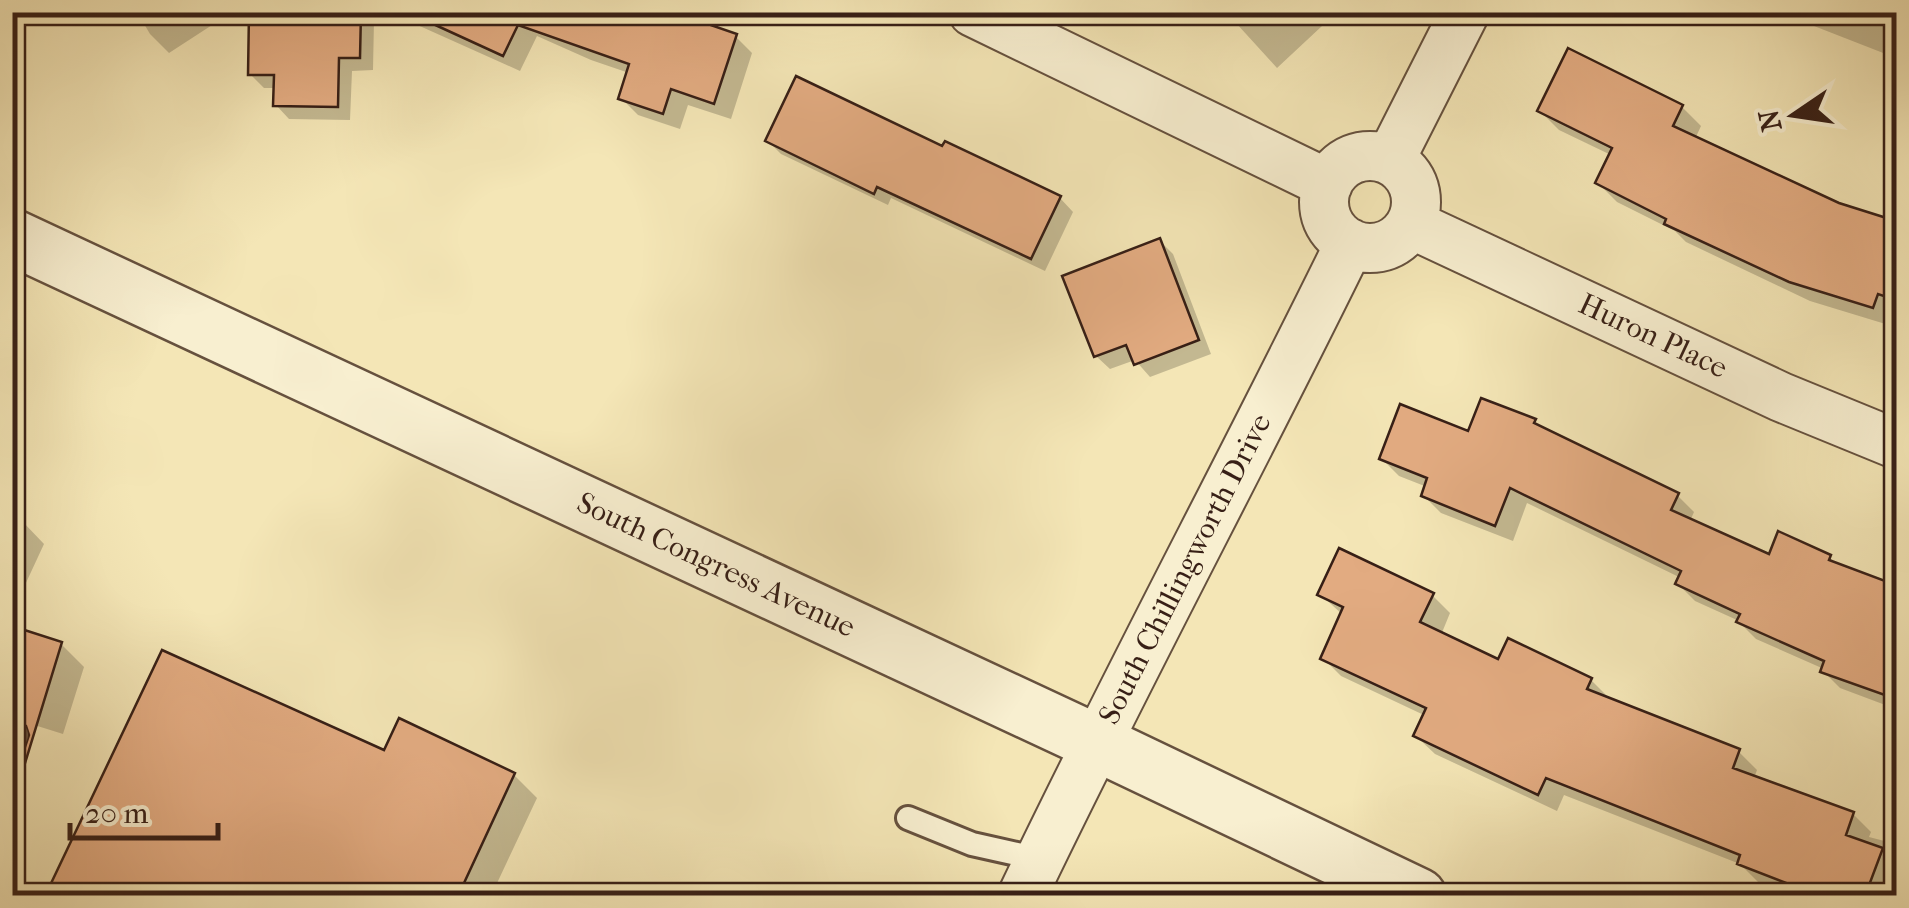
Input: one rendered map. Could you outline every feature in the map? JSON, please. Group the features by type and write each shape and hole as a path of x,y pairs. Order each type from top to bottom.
{"street":[{"path":"972,12 1328,184"},
{"path":"1390,160 1465,12"},
{"path":"1381,156 1390,160 1407,174 1415,188 1417,204 1411,224 1396,241 1382,248 1354,246 1331,228 1324,200 1328,184 1336,170 1349,160 1381,156"},
{"name":"Huron Place","path":"1411,224 1781,397 1896,444"},
{"name":"South Congress Avenue","path":"12,237 1418,896"},
{"name":"South Chillingworth Drive","path":"1030,877 1350,243"}],"lane":[{"path":"908,818 972,844 1030,877"}],"building":[{"path":"249,12 361,12 360,58 339,58 338,107 273,106 274,75 248,75"},
{"path":"407,12 673,12 737,34 714,104 671,89 663,114 618,99 629,64 518,25 503,56"},
{"path":"1568,48 1683,105 1673,126 1839,203 1896,221 1896,300 1878,294 1873,308 1789,282 1664,224 1666,219 1595,183 1612,148 1537,111"},
{"path":"796,76 942,146 945,141 1061,196 1031,259 877,187 874,194 765,141"},
{"path":"1160,238 1199,340 1134,365 1126,345 1094,357 1062,276"},
{"path":"1481,398 1536,419 1534,423 1679,493 1671,510 1769,554 1778,531 1831,555 1829,560 1896,585 1896,699 1820,672 1824,661 1736,622 1740,614 1675,584 1681,571 1510,488 1495,526 1421,496 1427,478 1379,459 1400,404 1468,431"},
{"path":"1339,548 1434,593 1420,622 1498,659 1508,638 1592,678 1587,689 1740,749 1733,768 1854,812 1846,835 1883,848 1865,896 1820,896 1737,864 1740,855 1546,778 1538,795 1413,736 1426,708 1320,659 1343,607 1317,595"},
{"path":"12,626 62,642 22,773 12,771 12,754 25,747 29,735 26,726 12,720"},
{"path":"162,650 384,750 399,718 515,773 458,896 45,896"}]}
